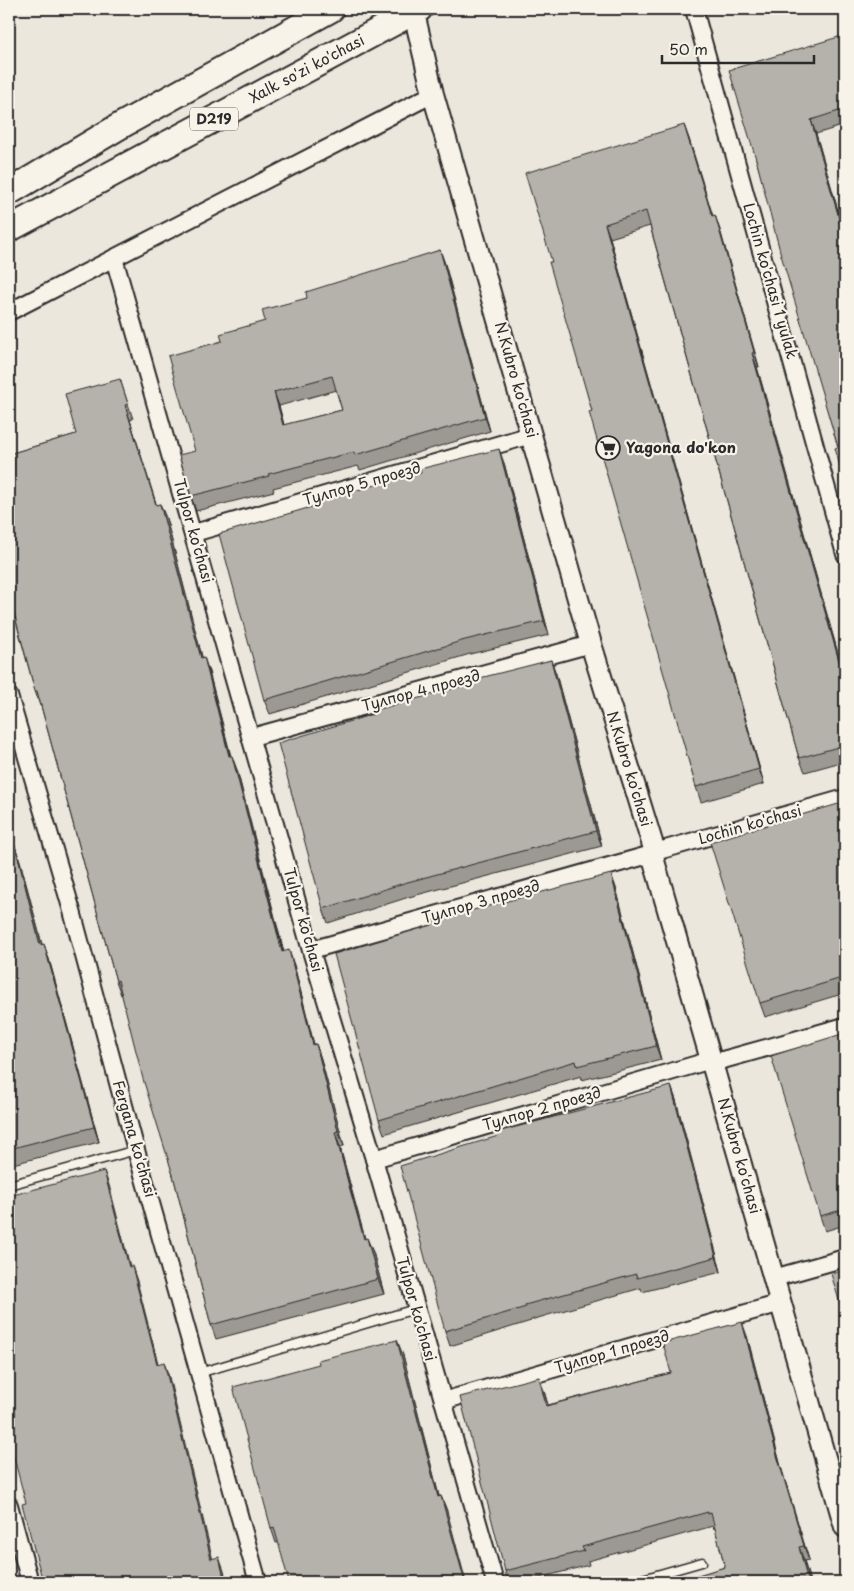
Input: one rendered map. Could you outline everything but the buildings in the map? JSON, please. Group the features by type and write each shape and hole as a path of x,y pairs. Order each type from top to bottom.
{"main road":[{"name":"D219","path":"9,192 120,126 331,9"},
{"name":"Xalk so'zi ko'chasi","path":"9,230 416,10"}],"street":[{"name":"Lochin ko'chasi 1 yulak","path":"694,9 845,554"},
{"name":"N.Kubro ko'chasi","path":"416,10 433,94 781,1303 841,1492 845,1527"},
{"path":"9,312 433,94"},
{"name":"Tulpor ko'chasi","path":"114,258 252,737 311,950 374,1159 415,1309 495,1582"},
{"name":"Тулпор 5 проезд","path":"194,534 531,434"},
{"name":"Тулпор 4 проезд","path":"252,737 591,644"},
{"name":"Fergana ko'chasi","path":"9,696 72,911 136,1150 258,1582"},
{"name":"Lochin ko'chasi","path":"653,853 845,798"},
{"name":"Тулпор 3 проезд","path":"311,950 653,853"},
{"name":"Тулпор 2 проезд","path":"374,1159 711,1061 845,1026"},
{"path":"774,1278 845,1258"},
{"name":"Тулпор 1 проезд","path":"443,1401 781,1303"},
{"path":"9,1505 30,1582"}],"lane":[{"path":"9,1186 136,1150"},
{"path":"199,1373 415,1309"},
{"path":"632,1582 702,1562"}],"place":[{"name":"Yagona do'kon","path":"608,448"}]}
